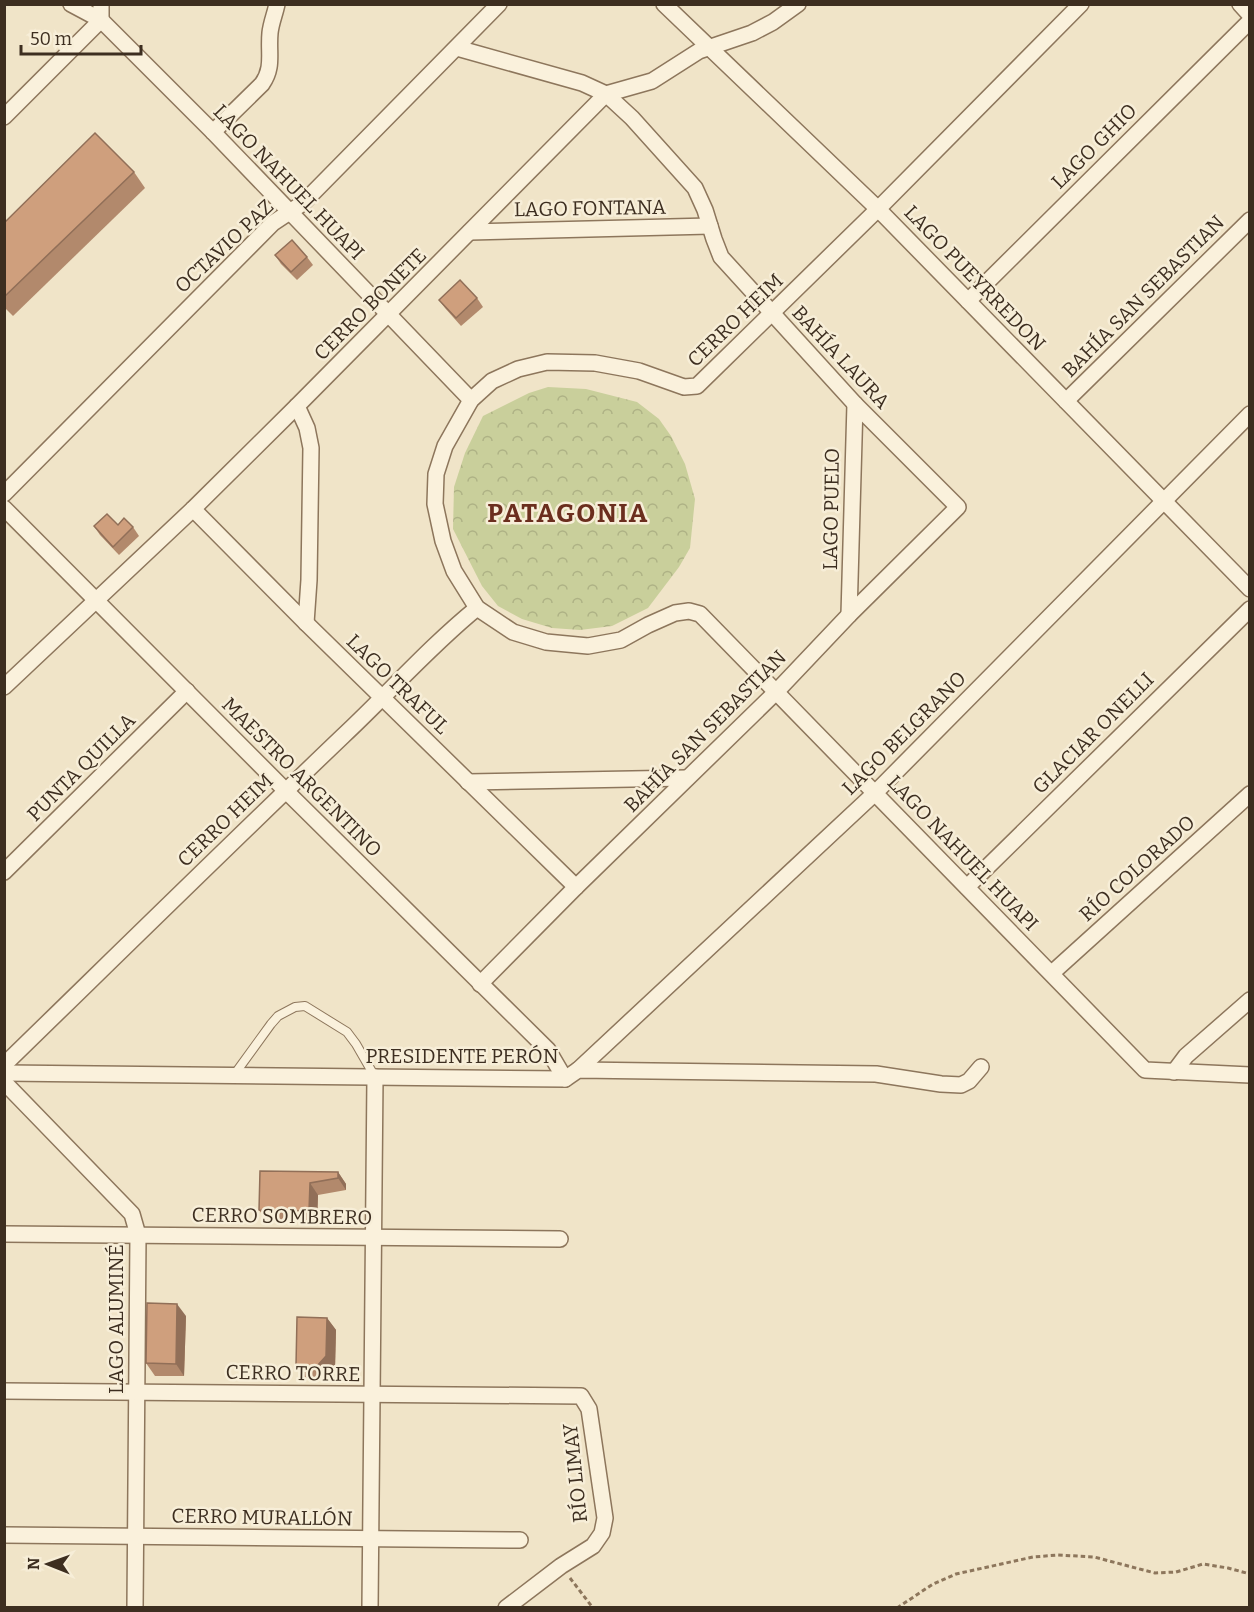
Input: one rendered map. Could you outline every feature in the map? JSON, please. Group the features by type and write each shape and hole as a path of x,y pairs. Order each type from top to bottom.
{"street":[{"name":"LAGO NAHUEL HUAPI","path":"71,4 100,20 213,132 471,400"},
{"path":"4,117 100,20 101,4"},
{"path":"213,132 262,84 268,75 270,33 277,4"},
{"name":"OCTAVIO PAZ","path":"4,494 273,223 303,203 499,4"},
{"name":"LAGO PUEYRREDON","path":"664,4 878,209 1250,589"},
{"name":"CERRO BONETE","path":"4,687 193,509 606,94 652,81 693,54 763,28 798,4"},
{"name":"CERRO HEIM","path":"700,614 689,611 675,613 621,640 588,646 546,642 513,632 477,608 454,571 443,541 435,504 436,474 445,446 471,400 492,381 518,369 547,362 595,363 639,371 684,387 698,386 1081,4"},
{"path":"1240,4 1250,15"},
{"name":"LAGO GHIO","path":"968,301 1250,21"},
{"name":"BAHÍA LAURA","path":"458,48 582,83 606,94 632,118 695,188 721,257 855,404 958,507"},
{"name":"BAHÍA SAN SEBASTIAN","path":"1066,401 1250,220"},
{"name":"LAGO FONTANA","path":"470,232 710,226"},
{"name":"LAGO PUELO","path":"849,615 855,404"},
{"path":"297,406 308,428 311,448 306,623"},
{"name":"LAGO BELGRANO","path":"571,1075 875,793 1250,414"},
{"name":"BAHÍA SAN SEBASTIAN","path":"480,984 776,692 849,615 958,507"},
{"name":"MAESTRO ARGENTINO","path":"4,508 571,1075"},
{"name":"LAGO TRAFUL","path":"193,509 576,887"},
{"name":"CERRO HEIM","path":"4,1065 383,699 448,632 477,608"},
{"name":"GLACIAR ONELLI","path":"967,887 1250,609"},
{"name":"LAGO NAHUEL HUAPI","path":"700,614 1145,1070 1174,1072"},
{"name":"PUNTA QUILLA","path":"4,872 187,691"},
{"path":"468,782 687,778"},
{"name":"RÍO COLORADO","path":"1052,974 1250,794"},
{"path":"1174,1072 1186,1056 1250,1000"},
{"name":"PRESIDENTE PERÓN","path":"4,1073 375,1077 876,1074 961,1085 969,1081 981,1067"},
{"path":"1174,1072 1250,1075"},
{"path":"370,1608 375,1077"},
{"name":"LAGO ALUMINÉ","path":"4,1082 132,1214 138,1235 135,1608"},
{"name":"CERRO SOMBRERO","path":"4,1234 560,1239"},
{"name":"CERRO TORRE","path":"4,1391 580,1396"},
{"name":"RÍO LIMAY","path":"561,1566 593,1546 602,1533 605,1518 589,1409 580,1396"},
{"name":"CERRO MURALLÓN","path":"4,1535 520,1540"},
{"path":"506,1608 561,1566"}],"lane":[{"path":"233,1076 278,1016 295,1007 305,1006 347,1032 375,1077"}],"path":[{"path":"897,1608 933,1584 956,1574 1033,1557 1058,1555 1094,1557 1155,1573 1176,1572 1203,1564 1228,1568 1250,1575"},
{"path":"561,1566 593,1608"}],"green space":[{"path":"548,387 586,389 637,402 659,419 671,436 685,464 695,499 690,548 679,567 648,608 612,626 580,630 552,628 522,619 498,606 482,586 453,529 454,487 465,453 483,416 529,393"}],"building":[{"path":"95,133 134,172 4,297 4,223"},
{"path":"292,240 307,257 291,272 275,255"},
{"path":"460,280 477,298 456,318 439,300"},
{"path":"107,514 118,525 124,518 133,527 113,547 94,526"},
{"path":"260,1171 338,1172 338,1178 310,1183 309,1211 259,1210"},
{"path":"147,1303 177,1304 176,1364 146,1363"},
{"path":"297,1317 327,1318 326,1356 317,1366 296,1365"}],"district":[{"name":"PATAGONIA","path":"568,513"}]}
